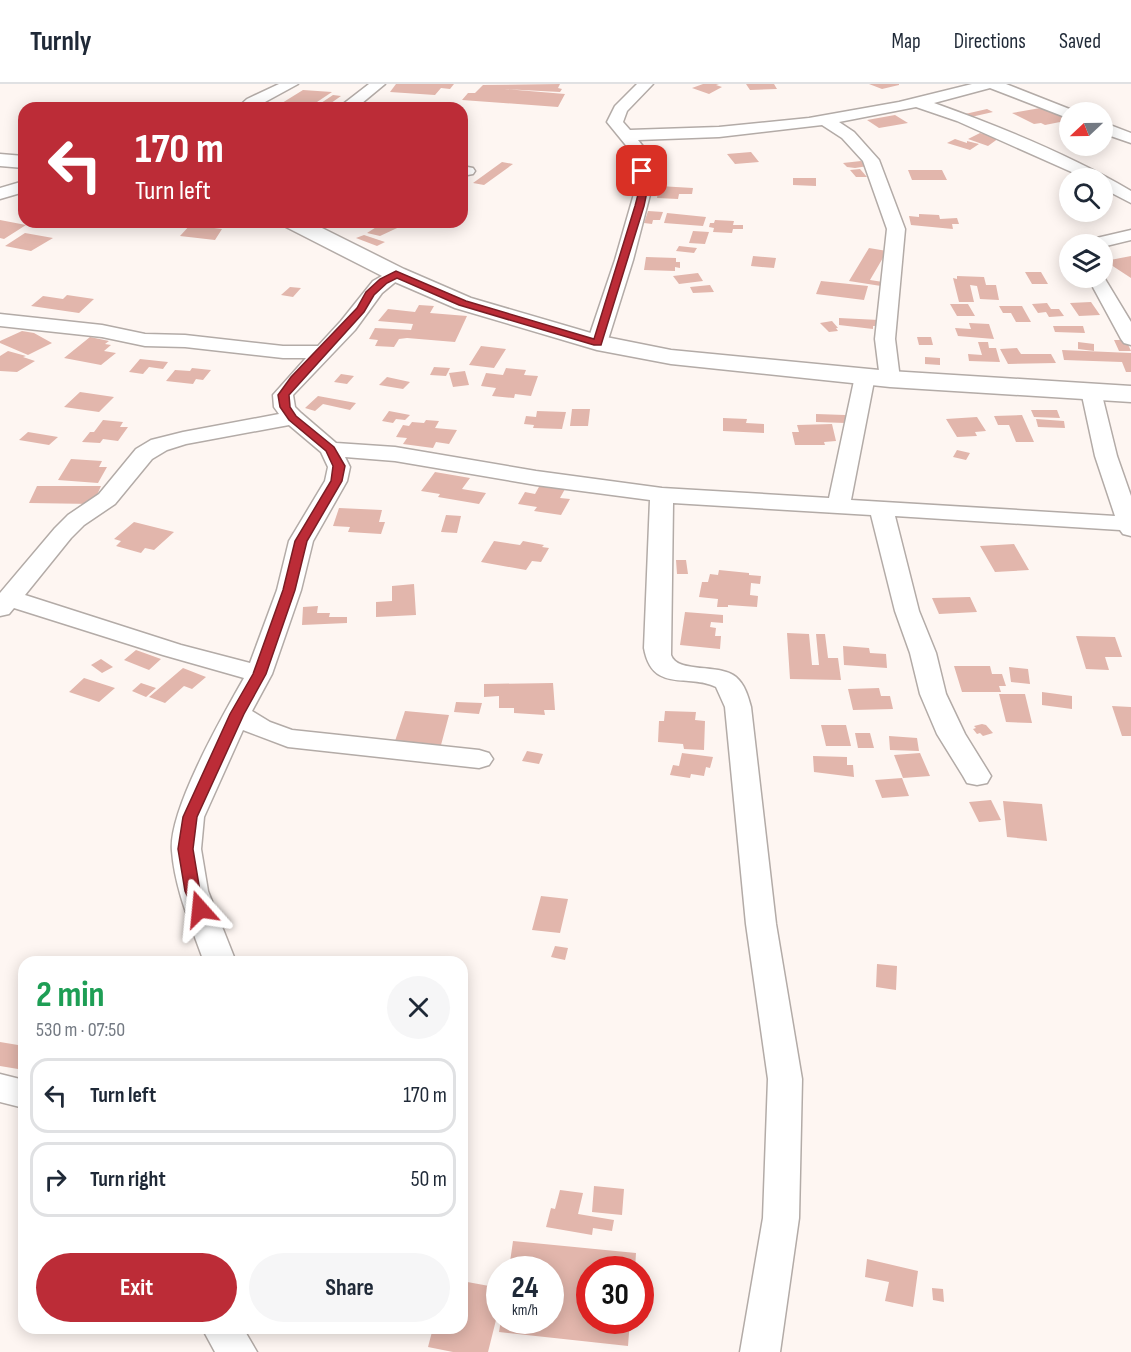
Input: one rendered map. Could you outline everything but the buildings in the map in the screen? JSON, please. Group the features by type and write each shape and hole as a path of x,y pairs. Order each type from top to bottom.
{"street":[{"path":"252,102 291,84"},
{"path":"354,102 378,84"},
{"path":"597,343 624,260 644,187 637,149 615,122 620,109 646,84"},
{"path":"626,135 695,135 826,122 920,104 991,84 1059,110"},
{"path":"920,104 962,118 1075,168"},
{"path":"826,122 848,135 871,160 896,229 885,339 891,379"},
{"path":"1113,131 1131,138"},
{"path":"0,160 18,162"},
{"path":"1113,187 1131,198"},
{"path":"0,194 18,188"},
{"path":"306,228 396,274 463,303 597,343 671,357 891,379 1131,394"},
{"path":"1113,239 1131,235"},
{"path":"218,956 193,891 186,849 190,817 237,714 259,674 289,590 301,541 336,481 339,466 330,449 293,418 285,407 283,395 295,379 323,352 361,309 370,294 396,274"},
{"path":"1103,288 1131,339"},
{"path":"0,320 102,331 145,340 185,341 283,352 323,352"},
{"path":"838,505 848,477 856,414 865,376"},
{"path":"330,449 395,454 536,478 662,495 881,507 1130,526 1106,456 1091,391"},
{"path":"259,674 5,603 63,533 76,520 107,499 144,454 159,445 183,438 293,418"},
{"path":"662,495 657,648 661,664 667,669 724,680 732,688 738,707 761,924 785,1079 781,1218 760,1352"},
{"path":"881,507 907,611 923,652 933,694 951,734 977,776"},
{"path":"237,714 260,728 288,738 479,759"},
{"path":"0,1089 18,1093"},
{"path":"225,1334 237,1352"}],"route":[{"path":"200,909 193,891 186,849 190,817 237,714 259,674 289,590 301,541 336,481 339,466 330,449 293,418 285,407 283,395 295,379 323,352 361,309 370,294 396,274 463,303 576,339 597,343 624,260 644,187 642,171"}]}
